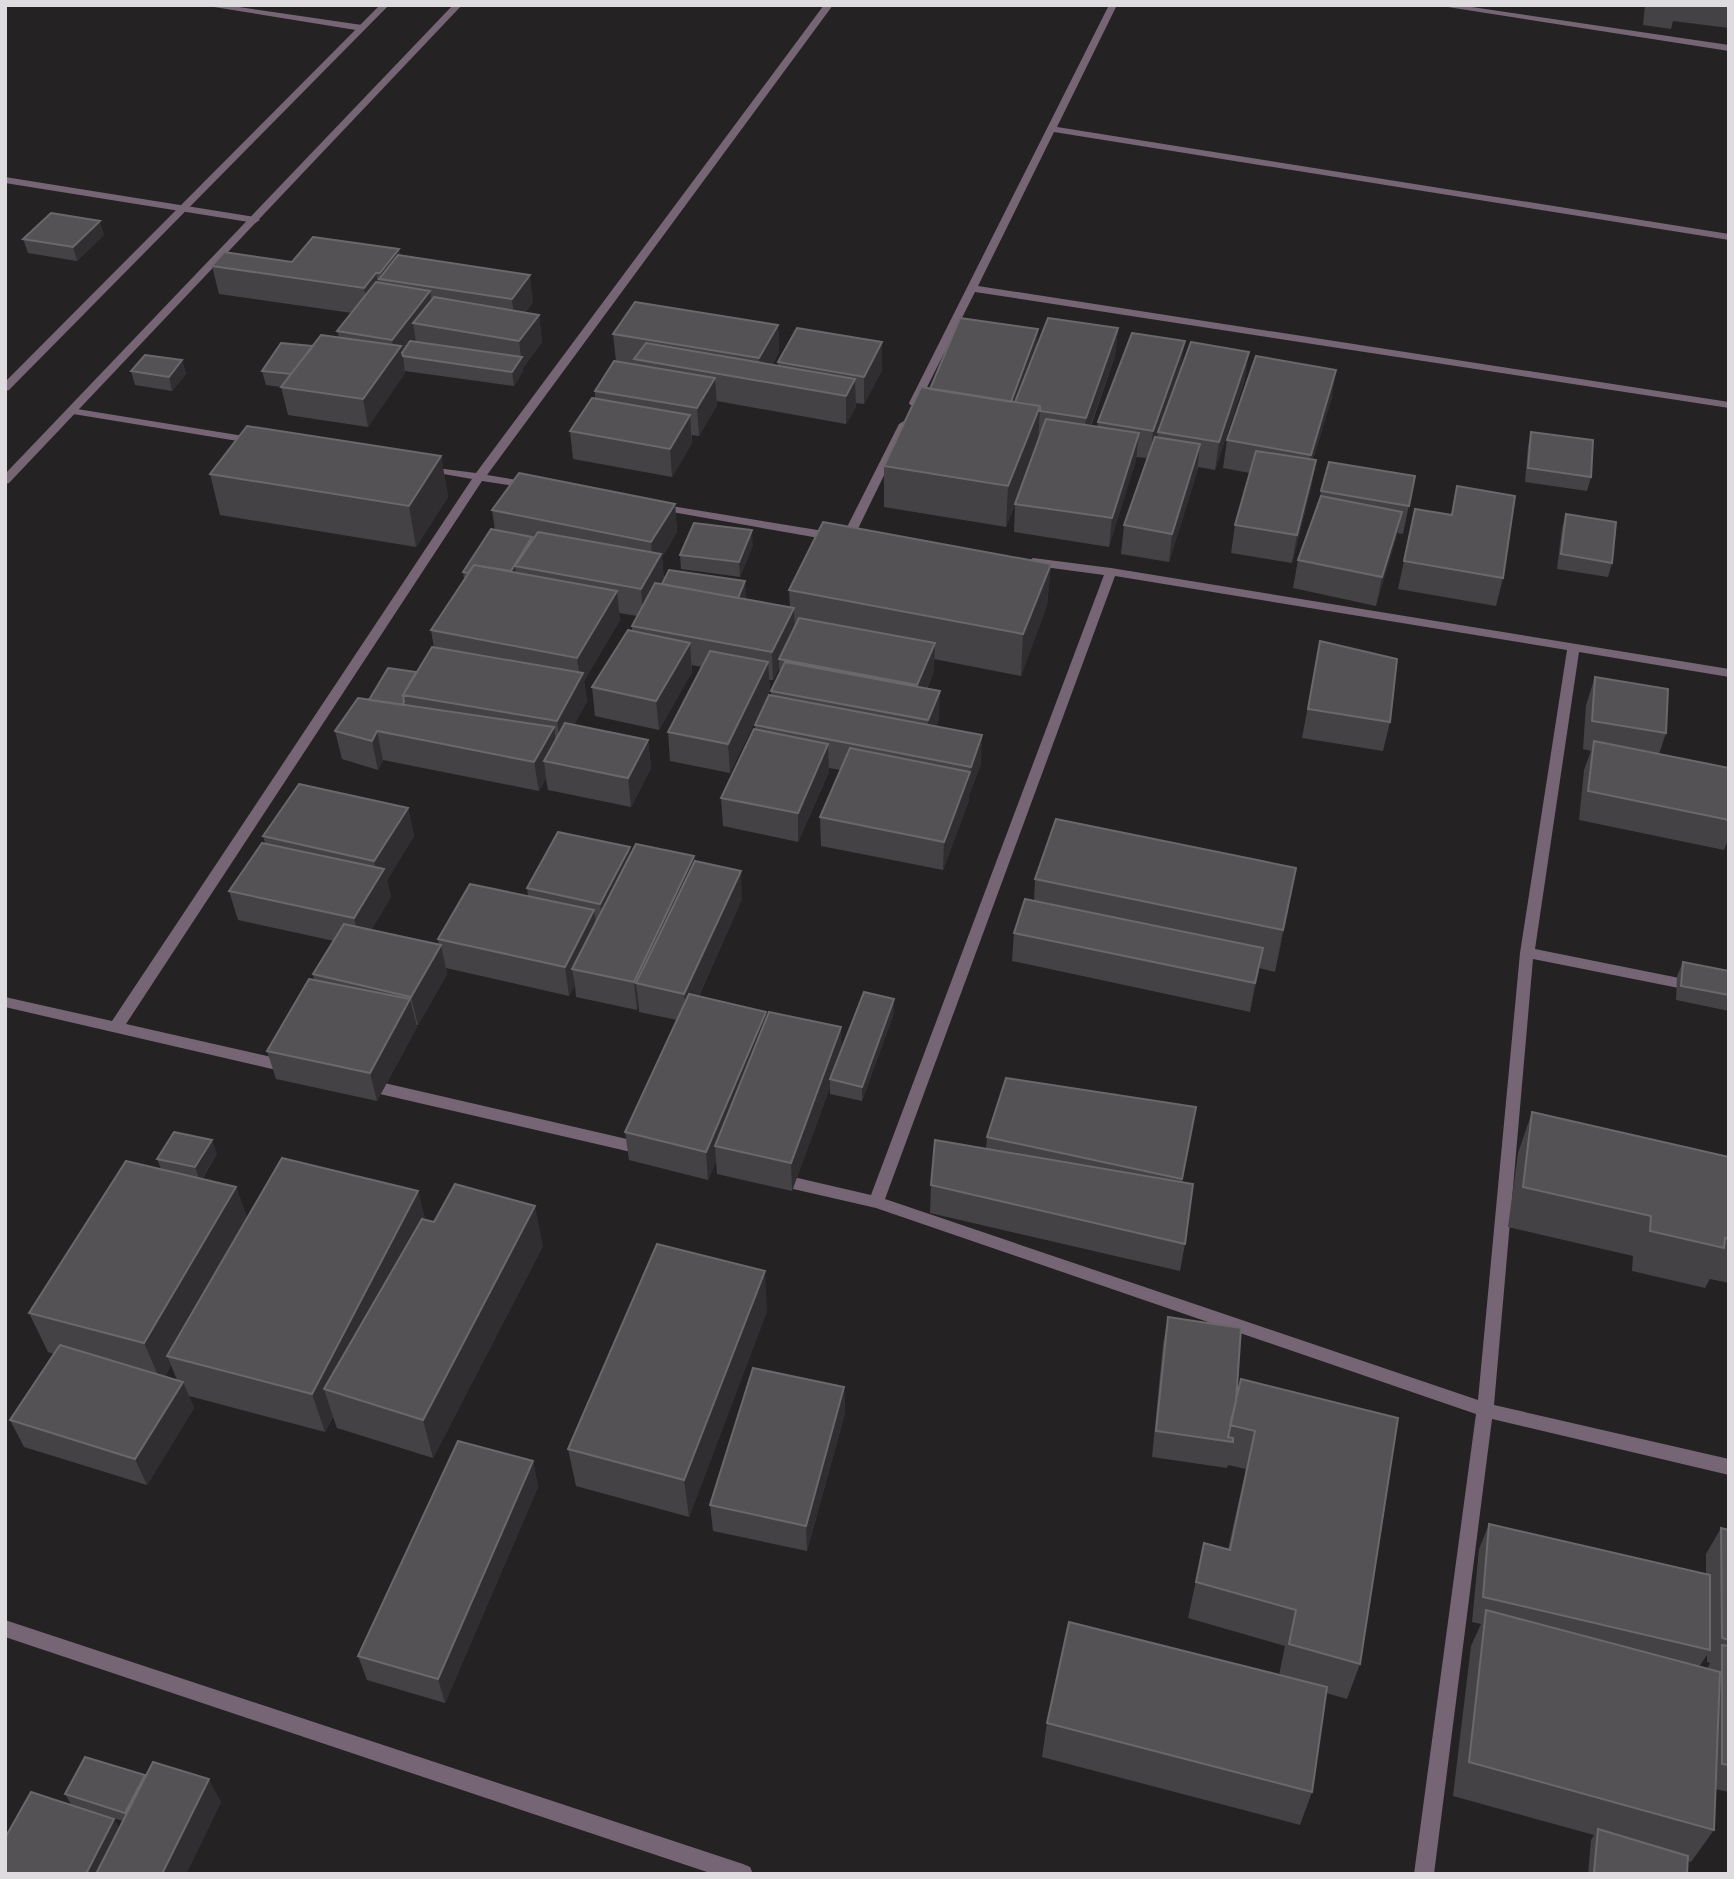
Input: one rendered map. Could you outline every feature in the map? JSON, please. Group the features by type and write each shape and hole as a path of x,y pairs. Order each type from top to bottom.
{"street":[{"path":"206,5 362,28"},
{"path":"5,388 385,5"},
{"path":"5,481 458,5"},
{"path":"116,1027 480,477 829,5"},
{"path":"847,539 1114,5"},
{"path":"1439,5 1486,8 1729,48"},
{"path":"1051,129 1729,237"},
{"path":"5,180 255,220"},
{"path":"971,288 1729,405"},
{"path":"71,411 275,444"},
{"path":"412,466 548,488"},
{"path":"643,504 861,541"},
{"path":"1014,560 1111,572 1729,673"},
{"path":"876,1202 1111,572"},
{"path":"1424,1874 1485,1410 1527,953 1574,646"},
{"path":"1527,953 1729,993"},
{"path":"5,1002 306,1071"},
{"path":"347,1080 659,1152"},
{"path":"754,1174 876,1202 1485,1410 1729,1467"},
{"path":"5,1628 743,1874"}],"building":[{"path":"51,213 100,221 73,247 23,239"},
{"path":"313,237 399,249 364,288 212,266 224,252 292,262"},
{"path":"398,255 530,275 512,299 379,279"},
{"path":"376,282 430,291 392,340 337,331"},
{"path":"434,297 539,315 519,341 413,323"},
{"path":"635,302 778,325 759,358 613,334"},
{"path":"960,318 1038,329 1011,402 930,389"},
{"path":"1048,318 1118,328 1086,418 1040,411 1040,406 1015,402"},
{"path":"797,328 882,342 864,377 778,362"},
{"path":"1132,333 1185,341 1153,431 1098,422"},
{"path":"321,335 401,346 363,399 281,387"},
{"path":"410,341 522,357 512,372 403,356 402,353"},
{"path":"1191,342 1249,352 1219,442 1158,432"},
{"path":"281,343 313,346 291,374 262,371"},
{"path":"646,343 855,379 846,396 634,359"},
{"path":"145,355 182,360 169,377 131,371"},
{"path":"1256,356 1336,370 1311,455 1227,440"},
{"path":"614,361 715,378 697,408 595,391"},
{"path":"921,387 1040,406 1008,486 884,466"},
{"path":"592,398 690,415 670,449 570,431"},
{"path":"1046,419 1139,433 1112,518 1015,504"},
{"path":"247,426 441,456 409,506 210,474"},
{"path":"1531,432 1593,440 1591,477 1528,468"},
{"path":"1155,437 1200,444 1172,534 1124,525"},
{"path":"1256,451 1316,460 1297,535 1235,525"},
{"path":"1329,462 1415,476 1409,506 1321,491"},
{"path":"519,473 675,504 651,542 492,510"},
{"path":"1457,486 1515,496 1503,578 1404,561 1415,509 1452,515"},
{"path":"1321,496 1402,512 1382,577 1298,560"},
{"path":"1566,514 1616,522 1612,563 1561,554"},
{"path":"823,522 1051,564 1023,634 789,590"},
{"path":"694,523 752,530 739,562 680,555"},
{"path":"491,529 532,537 511,571 474,565 468,573 463,572"},
{"path":"538,532 661,554 641,589 515,566"},
{"path":"474,565 617,591 577,658 431,630"},
{"path":"669,570 745,581 738,598 662,584"},
{"path":"655,583 794,608 772,652 632,626"},
{"path":"799,618 935,643 917,685 779,659"},
{"path":"628,630 690,643 656,701 592,687"},
{"path":"1320,641 1397,659 1390,722 1308,709"},
{"path":"432,647 583,673 557,721 403,695"},
{"path":"710,651 768,662 728,744 668,732"},
{"path":"785,662 940,691 928,720 771,691"},
{"path":"388,668 416,672 403,695 402,705 369,700"},
{"path":"1595,677 1668,689 1666,733 1592,721"},
{"path":"769,695 982,735 971,767 755,725"},
{"path":"358,698 554,727 534,762 377,731 372,741 335,731"},
{"path":"565,723 648,740 628,778 544,761"},
{"path":"754,729 828,744 798,813 721,798"},
{"path":"1594,741 1729,768 1729,820 1588,791"},
{"path":"850,748 970,772 944,842 820,817"},
{"path":"299,784 408,808 374,861 263,836"},
{"path":"1056,819 1296,868 1283,930 1035,879"},
{"path":"558,832 630,847 600,904 527,888"},
{"path":"262,843 384,869 354,918 229,891"},
{"path":"636,844 694,856 634,982 572,969"},
{"path":"695,861 741,871 684,994 636,983"},
{"path":"470,884 594,910 565,967 438,939"},
{"path":"1025,899 1263,948 1255,983 1014,933"},
{"path":"344,924 441,945 411,997 313,974"},
{"path":"1683,962 1729,971 1729,995 1681,986"},
{"path":"309,979 410,999 370,1073 267,1051"},
{"path":"864,992 894,999 862,1087 830,1079"},
{"path":"689,994 766,1012 706,1152 625,1132"},
{"path":"769,1012 841,1027 791,1163 715,1146"},
{"path":"1006,1078 1196,1107 1182,1179 987,1137"},
{"path":"1532,1112 1729,1157 1729,1239 1725,1238 1724,1248 1650,1231 1651,1216 1523,1187"},
{"path":"174,1132 212,1140 195,1167 157,1159"},
{"path":"935,1140 1193,1184 1185,1244 931,1185"},
{"path":"282,1158 418,1191 312,1394 167,1356"},
{"path":"126,1161 236,1187 144,1343 29,1313"},
{"path":"455,1184 535,1206 423,1420 324,1389 422,1219 434,1222"},
{"path":"657,1244 765,1271 684,1480 568,1449"},
{"path":"1168,1317 1241,1328 1236,1401 1228,1437 1233,1438 1233,1442 1156,1431"},
{"path":"60,1345 183,1382 135,1459 10,1420"},
{"path":"753,1368 844,1387 806,1526 710,1505"},
{"path":"1241,1379 1398,1418 1360,1664 1289,1644 1296,1610 1196,1582 1204,1543 1230,1550 1255,1431 1230,1425"},
{"path":"458,1441 533,1461 438,1679 358,1656"},
{"path":"1489,1524 1710,1575 1710,1650 1483,1597"},
{"path":"1721,1528 1729,1530 1729,1640 1722,1638"},
{"path":"1486,1610 1720,1672 1714,1830 1469,1762"},
{"path":"1069,1622 1327,1687 1312,1792 1047,1723"},
{"path":"1722,1645 1729,1646 1729,1765 1722,1764"},
{"path":"85,1757 145,1775 125,1813 65,1794"},
{"path":"153,1762 209,1779 162,1874 96,1874"},
{"path":"31,1792 114,1819 86,1874 5,1874 5,1838"},
{"path":"1598,1829 1688,1856 1687,1874 1594,1872"}]}
